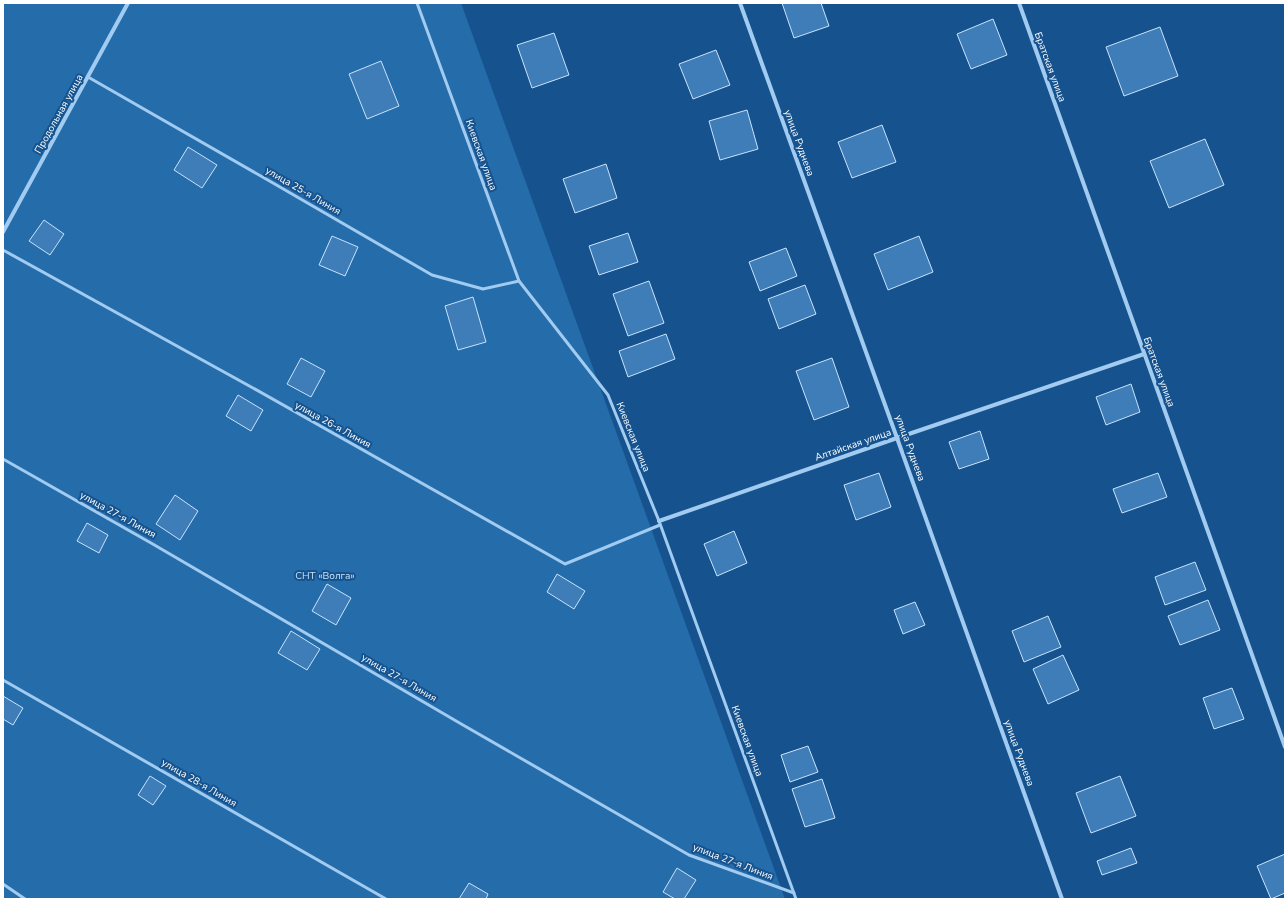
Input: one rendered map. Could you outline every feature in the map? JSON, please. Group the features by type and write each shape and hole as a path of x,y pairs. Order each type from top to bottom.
{"street":[{"name":"Продольная улица","path":"3,232 128,3"},
{"name":"улица Руднева","path":"740,3 1062,899"},
{"name":"Братская улица","path":"1019,3 1285,746"},
{"name":"Алтайская улица","path":"659,523 897,438 1144,354"}],"lane":[{"name":"Киевская улица","path":"417,3 519,281 608,395 659,523 796,899"},
{"name":"улица 25-я Линия","path":"88,77 274,183 432,276 483,289 519,281"},
{"name":"улица 26-я Линия","path":"3,250 253,388 565,564 659,523"},
{"name":"улица 27-я Линия","path":"3,460 151,543 689,855 794,893"},
{"name":"улица 28-я Линия","path":"3,680 386,899"},
{"path":"3,884 25,899"}],"green space":[{"name":"СНТ «Волга»","path":"3,3 461,3 785,899 3,899"}],"building":[{"path":"782,3 821,3 829,26 794,38"},
{"path":"993,19 1007,55 971,69 957,34"},
{"path":"1160,27 1178,76 1124,96 1106,47"},
{"path":"554,33 569,75 532,88 517,45"},
{"path":"716,50 730,85 693,99 679,64"},
{"path":"381,61 399,106 367,119 349,74"},
{"path":"747,110 758,149 720,160 709,121"},
{"path":"882,125 896,162 852,178 838,142"},
{"path":"1205,139 1224,185 1169,208 1150,161"},
{"path":"188,147 217,165 202,188 174,170"},
{"path":"606,164 617,198 575,213 563,179"},
{"path":"44,220 64,234 50,255 29,241"},
{"path":"628,233 638,262 599,275 589,246"},
{"path":"332,236 358,247 345,276 319,265"},
{"path":"919,236 933,272 888,290 874,254"},
{"path":"786,248 797,276 760,291 749,262"},
{"path":"649,281 664,323 628,336 613,294"},
{"path":"805,285 816,314 779,329 768,299"},
{"path":"473,297 486,342 458,350 445,306"},
{"path":"666,334 675,359 628,377 619,351"},
{"path":"301,358 325,371 311,397 287,384"},
{"path":"832,358 849,407 814,420 796,371"},
{"path":"1131,384 1140,412 1106,425 1096,397"},
{"path":"238,395 263,410 251,431 226,416"},
{"path":"980,431 989,459 959,469 949,442"},
{"path":"879,473 891,507 856,520 844,485"},
{"path":"1158,473 1167,497 1122,513 1113,489"},
{"path":"175,495 198,511 180,540 156,524"},
{"path":"87,523 108,535 99,553 77,541"},
{"path":"734,531 747,563 717,576 704,544"},
{"path":"1195,562 1206,590 1165,605 1155,577"},
{"path":"557,574 585,591 574,609 547,592"},
{"path":"327,584 351,598 336,625 312,611"},
{"path":"1208,600 1220,630 1180,645 1168,616"},
{"path":"915,602 925,625 903,634 894,610"},
{"path":"1048,616 1061,647 1024,662 1012,631"},
{"path":"291,631 320,649 307,670 278,653"},
{"path":"1063,655 1079,690 1048,704 1033,669"},
{"path":"1232,688 1244,719 1214,729 1203,698"},
{"path":"3,696 23,708 13,725 3,719"},
{"path":"808,746 818,772 790,782 781,755"},
{"path":"150,776 166,786 153,805 138,795"},
{"path":"1120,776 1136,816 1091,833 1076,793"},
{"path":"822,779 835,818 805,827 792,789"},
{"path":"1131,848 1137,863 1102,875 1097,861"},
{"path":"1285,854 1285,893 1271,899 1257,866"},
{"path":"677,868 696,880 684,899 675,899 663,892"},
{"path":"469,883 488,894 486,899 459,899"}]}
